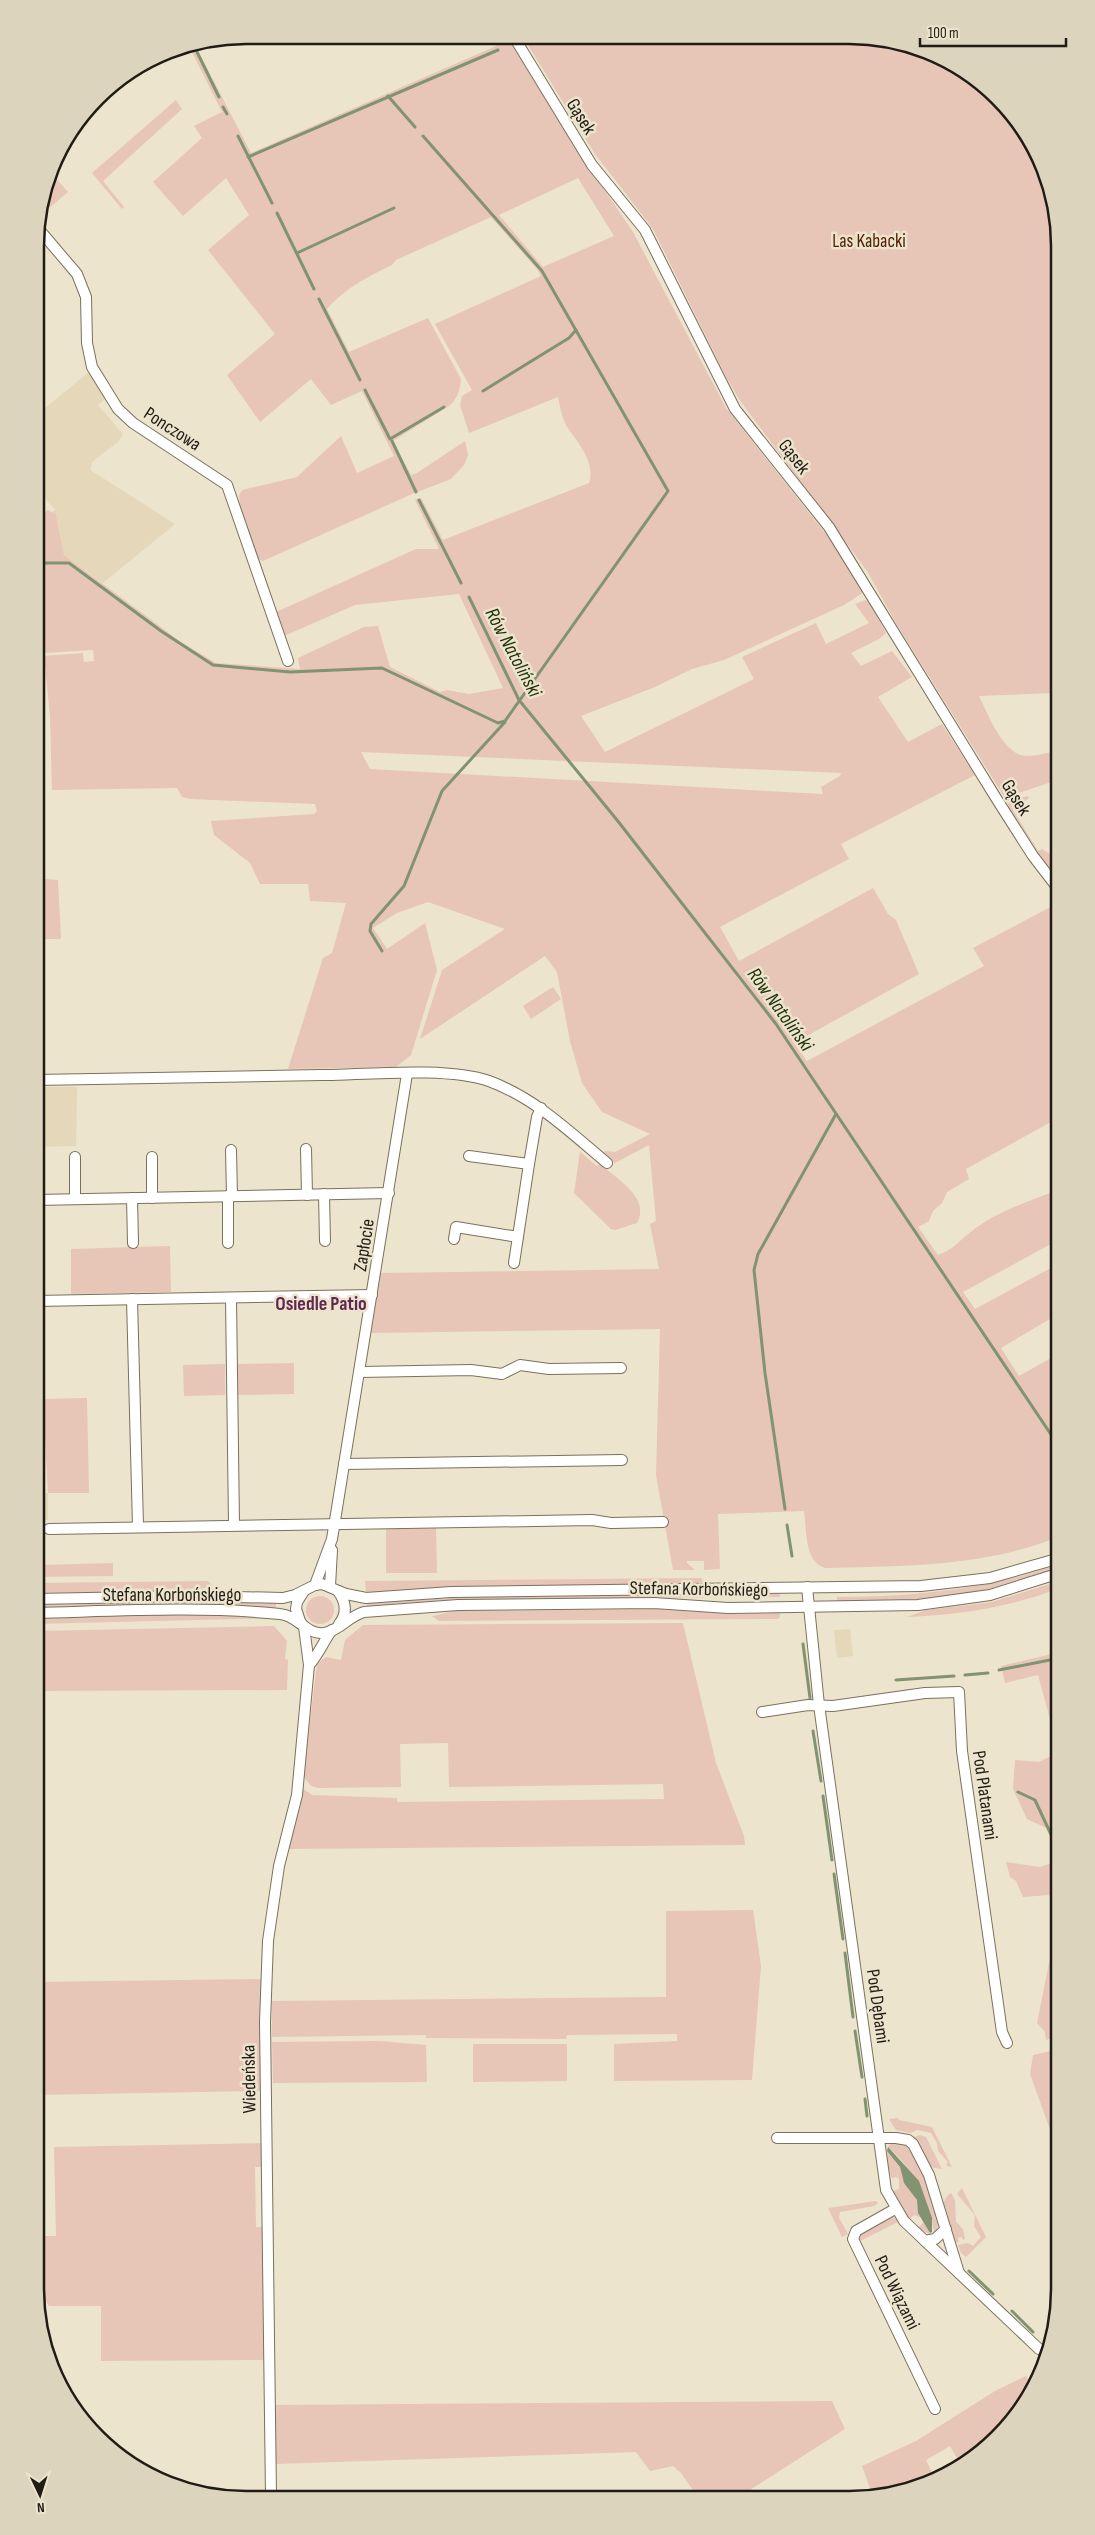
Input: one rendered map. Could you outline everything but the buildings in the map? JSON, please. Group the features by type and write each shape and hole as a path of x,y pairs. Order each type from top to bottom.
{"street":[{"name":"Gąsek","path":"518,44 592,165 645,230 735,408 829,527 996,798 1033,856 1051,879"},
{"name":"Ponczowa","path":"44,236 77,274 86,297 87,344 92,367 118,408 133,423 228,484 288,660"},
{"path":"44,1080 407,1074 480,1078 510,1090 541,1108 607,1163"},
{"name":"Zapłocie","path":"315,1585 332,1539 335,1523 407,1074"},
{"path":"514,1263 529,1164 541,1108"},
{"path":"306,1149 307,1195"},
{"path":"228,1243 231,1150"},
{"path":"469,1156 529,1164"},
{"path":"75,1157 75,1200"},
{"path":"152,1157 152,1198"},
{"path":"44,1200 389,1193"},
{"path":"324,1194 325,1241"},
{"path":"132,1198 133,1243"},
{"path":"454,1239 456,1227 518,1237"},
{"path":"44,1301 372,1296"},
{"path":"230,1298 234,1525"},
{"path":"132,1299 138,1526"},
{"path":"360,1372 471,1370 502,1374 520,1365 549,1369 621,1368"},
{"path":"344,1464 622,1460"},
{"path":"49,1529 138,1526 592,1520 611,1523 663,1522"},
{"name":"Zapłocie","path":"332,1539 334,1589"},
{"name":"Stefana Korbońskiego","path":"44,1599 192,1596 283,1598 315,1585 366,1598 451,1592 921,1586 956,1583 1008,1574 1051,1561"},
{"name":"Stefana Korbońskiego","path":"44,1612 211,1610 282,1614 297,1620 304,1627 320,1633 335,1629 351,1617 364,1612 458,1605 654,1603 728,1608 943,1603 990,1595 1051,1577"},
{"name":"Pod Dębami","path":"807,1588 819,1705 886,2190 895,2209 904,2221 951,2268 959,2273 1039,2349"},
{"path":"334,1589 345,1605 342,1621 335,1629"},
{"path":"304,1591 297,1602 296,1609 304,1627"},
{"name":"Wiedeńska","path":"271,2491 265,2022 268,1941 279,1866 297,1795 309,1665 304,1627"},
{"name":"Wiedeńska","path":"309,1665 320,1654 323,1643 335,1629"},
{"name":"Pod Platanami","path":"819,1705 832,1706 925,1693 959,1692 962,1751 1002,2032 1007,2043"},
{"path":"762,1712 819,1705"},
{"path":"777,2138 880,2138 902,2139 913,2144 936,2190 959,2273"},
{"name":"Pod Wiązami","path":"895,2209 856,2231 853,2239 936,2409"},
{"path":"925,2241 935,2238 946,2229"}],"shaded area":[{"path":"89,372 106,398 98,405 123,434 119,441 92,462 90,470 175,524 103,583 64,555 55,510 44,497 44,407 45,408"},
{"path":"44,1087 77,1087 76,1146 44,1147"},
{"path":"44,1493 48,1493 48,1520 44,1520"},
{"path":"850,1629 853,1656 837,1658 834,1630"},
{"path":"888,2147 919,2181 932,2218 932,2232 930,2233 918,2213 917,2200 904,2183 900,2167 887,2151"}],"green space":[{"path":"495,44 511,44 574,145 633,232 726,408 833,543 864,592 844,605 724,660 692,669 655,687 581,716 605,752 754,679 742,657 816,623 826,644 869,623 855,604 865,600 869,602 886,633 879,639 851,653 861,666 892,651 912,677 878,697 908,742 942,724 975,775 841,844 849,859 720,927 739,961 873,888 888,914 896,920 919,974 794,1043 807,1061 984,966 973,948 1051,907 1051,1122 966,1169 969,1179 947,1192 942,1203 933,1211 929,1221 918,1227 938,1255 953,1247 972,1231 992,1218 1051,1193 1051,1244 963,1292 975,1309 1051,1268 1051,1318 1001,1348 1019,1376 1051,1358 1051,1539 1003,1554 944,1563 825,1568 813,1559 810,1552 806,1536 804,1511 718,1514 720,1569 704,1570 704,1561 687,1561 695,1570 673,1570 656,1475 660,1329 371,1333 380,1273 659,1269 650,1224 656,1221 649,1145 615,1163 604,1154 605,1151 615,1152 650,1134 602,1112 582,1083 570,1041 557,972 545,956 420,1039 442,970 505,929 428,902 397,913 373,928 387,949 425,923 437,970 411,1055 396,1067 288,1069 323,958 332,953 346,903 310,901 308,884 260,884 250,863 214,835 211,821 314,814 317,811 315,804 190,799 182,797 177,788 52,790 50,716 44,656 83,653 84,662 94,661 93,650 44,653 44,513 48,510 53,513 55,510 64,555 181,642 216,663 300,669 298,658 364,627 378,626 390,667 440,692 447,690 469,694 503,688 459,594 355,605 284,636 276,612 416,549 439,549 415,500 421,498 443,540 589,483 591,475 588,460 581,446 565,424 558,397 469,433 460,405 462,396 472,390 435,324 541,276 537,269 491,217 396,260 392,265 341,295 327,309 349,352 428,318 461,379 459,390 455,400 449,406 393,441 411,475 417,473 465,441 468,455 464,465 451,479 412,494 263,561 258,559 240,508 239,495 242,490 297,477 341,436 357,473 394,456 362,391 331,405 311,379 260,422 227,375 275,334 208,250 249,215 226,178 183,216 153,182 202,138 194,126 222,112 192,51 198,50 251,153 496,46","holes":["578,178 614,236 543,267 499,215","361,752 841,773 840,776 821,787 823,794 370,769"]},
{"name":"Las Kabacki","path":"527,44 876,45 915,54 950,71 983,94 1010,123 1030,156 1041,180 1051,232 1051,693 979,696 990,720 1011,749 1018,754 1033,756 1051,752 1051,782 1022,792 1003,795 897,625 867,571 741,402 727,379 653,229 595,154"},
{"path":"176,100 182,109 103,181 124,207 122,209 92,173"},
{"path":"55,178 68,192 47,210"},
{"path":"1028,796 1029,798 1013,810 1038,851 1042,849 1051,854 1051,871 1037,853 1008,805 1009,801"},
{"path":"45,879 58,880 61,939 44,939"},
{"path":"553,987 561,999 531,1019 523,1006"},
{"path":"580,1152 597,1166 600,1164 623,1183 636,1197 640,1205 637,1223 615,1230 611,1229 574,1193"},
{"path":"170,1246 171,1292 71,1294 71,1249"},
{"path":"294,1363 294,1394 236,1395 235,1364"},
{"path":"225,1364 225,1395 184,1396 183,1365"},
{"path":"87,1398 89,1493 48,1493 44,1399"},
{"path":"436,1528 437,1573 386,1573 386,1529"},
{"path":"113,1563 113,1576 44,1577 44,1565"},
{"path":"1051,1567 1051,1571 978,1592 926,1599 837,1601 837,1597 865,1597 950,1590 1033,1573"},
{"path":"702,1578 702,1580 708,1580 692,1584 483,1586 366,1593 365,1581"},
{"path":"208,1581 213,1586 193,1591 44,1593 44,1583"},
{"path":"1051,1584 1051,1591 1004,1605 966,1612 907,1617 926,1610 992,1602"},
{"path":"780,1594 780,1597 463,1599 367,1606 367,1603 466,1597"},
{"path":"320,1596 330,1600 334,1610 330,1620 320,1624 310,1620 306,1610 310,1600"},
{"path":"199,1601 276,1604 276,1608 206,1604 44,1607 44,1605"},
{"path":"658,1609 733,1614 780,1613 780,1617 778,1619 439,1621 432,1616 455,1611"},
{"path":"201,1614 274,1618 44,1624 44,1618"},
{"path":"683,1623 716,1763 744,1836 745,1845 287,1849 302,1788 312,1795 397,1798 397,1802 664,1799 663,1784 449,1787 448,1743 400,1744 401,1787 318,1788 311,1786 303,1776 317,1664 326,1657 341,1660 345,1640 363,1625"},
{"path":"274,1626 287,1641 285,1659 288,1660 287,1690 44,1691 44,1631"},
{"path":"1051,1654 1051,1723 1038,1675 1005,1683 1001,1666"},
{"path":"1051,1756 1051,1830 1027,1819 1013,1789 1015,1760 1039,1762"},
{"path":"1006,1862 1040,1867 1051,1863 1051,1900 1049,1895 1023,1897 1016,1881 1010,1877"},
{"path":"753,1910 761,1966 752,2080 614,2081 614,2044 677,2041 677,2034 567,2035 566,2039 426,2038 426,2035 272,2037 272,2001 666,1997 666,1911"},
{"path":"1050,1958 1051,2038 1046,2040 1045,2032 1037,2023"},
{"path":"262,1979 263,2091 44,2095 44,1982"},
{"path":"380,2041 426,2045 427,2082 273,2083 272,2042"},
{"path":"473,2044 567,2044 567,2081 473,2082"},
{"path":"1051,2051 1051,2132 1030,2074 1033,2055"},
{"path":"898,2118 899,2120 932,2127 952,2167 947,2166 948,2162 938,2151 937,2143 931,2133 917,2130 911,2133 896,2130 889,2119"},
{"path":"897,2132 914,2137 920,2135 926,2137 942,2169 930,2167"},
{"path":"264,2143 264,2167 255,2167 256,2227 265,2227 266,2360 101,2361 101,2306 49,2306 44,2298 44,2236 56,2236 54,2147"},
{"path":"891,2143 902,2143 908,2148 922,2170 937,2210 937,2229 934,2231 924,2196 905,2165 888,2147"},
{"path":"887,2151 900,2167 903,2180 917,2200 921,2218 914,2215 910,2219 904,2213 893,2191 899,2189 899,2179 896,2177 892,2178 889,2173"},
{"path":"962,2188 986,2237 966,2257 961,2253 958,2245 968,2243 973,2246 981,2237 974,2226 975,2215 957,2194"},
{"path":"951,2193 955,2200 956,2222 963,2229 965,2239 963,2240 961,2237 958,2238 959,2242 952,2243 943,2209 946,2197"},
{"path":"876,2201 878,2203 874,2206 840,2212 839,2218 848,2234 842,2237 828,2208"},
{"path":"890,2216 900,2221 858,2242 860,2234"},
{"path":"922,2220 930,2230 929,2234 918,2228 923,2223"},
{"path":"1026,2376 1029,2381 1017,2402 1001,2423 983,2441 962,2457 958,2460 950,2446 926,2460 932,2473 915,2481 871,2490 862,2466 916,2441 995,2391"},
{"path":"832,2401 845,2429 748,2491 693,2491 681,2473 673,2466 650,2471 636,2452 275,2464 274,2405"}],"waterway":[{"path":"248,157 498,50"},
{"name":"Rów Natoliński","path":"197,52 219,97"},
{"path":"388,96 415,127"},
{"name":"Rów Natoliński","path":"223,107 227,114"},
{"name":"Rów Natoliński","path":"238,136 272,203"},
{"path":"44,563 69,563 161,631 213,665 290,672 382,668 498,723 505,721 668,491 542,271 423,136"},
{"path":"297,253 394,208"},
{"name":"Rów Natoliński","path":"277,213 314,289"},
{"name":"Rów Natoliński","path":"319,299 360,380"},
{"path":"483,391 569,338 576,330"},
{"name":"Rów Natoliński","path":"365,390 390,439 444,407"},
{"name":"Rów Natoliński","path":"392,441 416,492"},
{"name":"Rów Natoliński","path":"419,500 461,583"},
{"name":"Rów Natoliński","path":"469,597 519,700 617,820 776,1024 1051,1435"},
{"path":"382,951 370,931 371,924 404,886 442,791 505,722"},
{"path":"785,1509 765,1373 754,1270 758,1254 836,1114"},
{"path":"787,1525 792,1556"},
{"path":"803,1644 810,1698"},
{"path":"999,1670 1051,1660"},
{"path":"965,1675 988,1673"},
{"path":"896,1680 954,1676"},
{"path":"813,1731 821,1781"},
{"path":"1018,1792 1035,1800 1051,1835"},
{"path":"823,1796 832,1860"},
{"path":"834,1874 843,1939"},
{"path":"845,1953 853,2017"},
{"path":"855,2031 862,2077"},
{"path":"865,2099 867,2116"},
{"path":"969,2271 993,2294"},
{"path":"1012,2311 1033,2332"}],"district":[{"name":"Osiedle Patio","path":"321,1303"}]}
